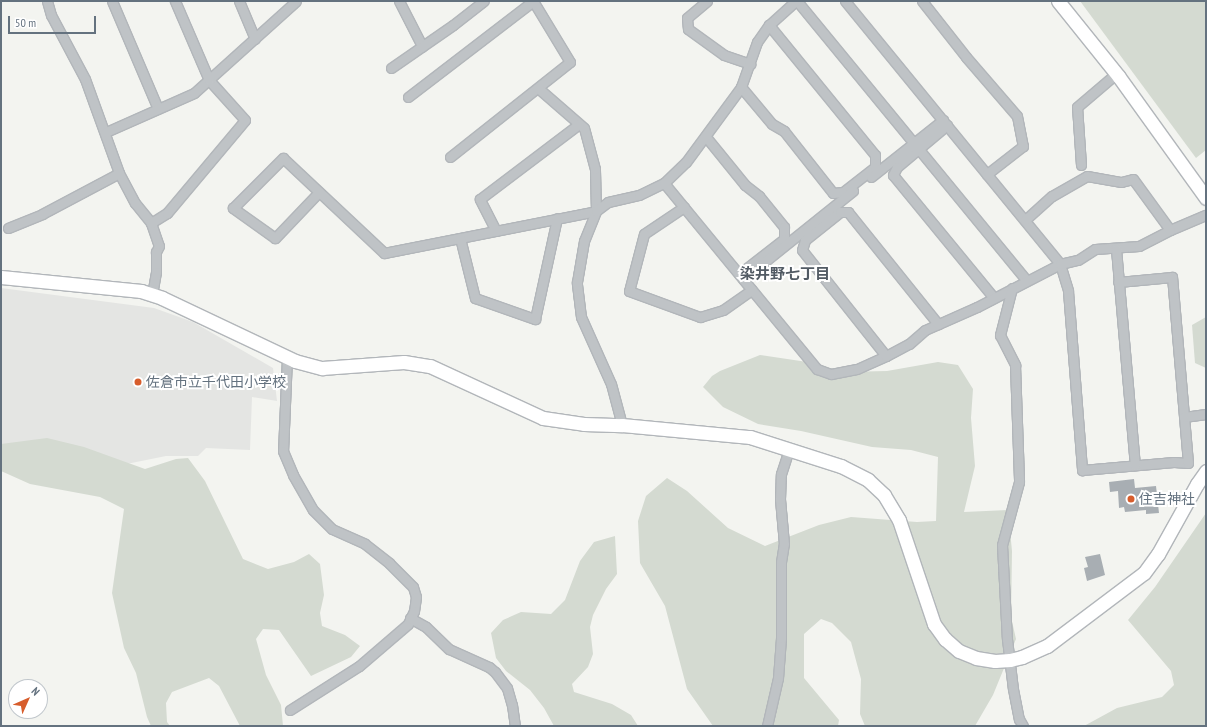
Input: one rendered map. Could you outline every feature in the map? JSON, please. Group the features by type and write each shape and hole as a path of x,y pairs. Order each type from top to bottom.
{"street":[{"path":"47,1 52,15 85,79 120,173 135,203 151,222 159,246 156,252 156,272 152,295"},
{"path":"112,1 158,109"},
{"path":"151,222 167,213 245,120 209,80 175,1"},
{"path":"239,1 255,39"},
{"path":"106,132 194,93 296,1"},
{"path":"399,1 422,46"},
{"path":"390,68 453,25 484,1"},
{"path":"408,97 533,1 570,62 450,157"},
{"path":"707,1 687,18 688,29 724,55 750,64"},
{"path":"319,192 275,238 233,208 283,158 384,253 596,211 608,202 639,195 664,183 686,162 706,137 741,87 750,64 756,42 769,25 796,1 1027,281"},
{"path":"845,1 1060,264 1068,291 1082,470 1135,465 1188,463 1172,277 1118,282"},
{"path":"922,1 966,57 1017,116 1023,146 987,174"},
{"path":"1058,1 1116,73 1206,198"},
{"path":"741,87 772,124 784,131 833,193 843,192 875,167 875,155 769,25"},
{"path":"1081,165 1077,107 1116,73"},
{"path":"538,88 584,128 595,169 596,211 584,241 577,282 580,317 611,384 622,425"},
{"path":"741,276 945,122"},
{"path":"496,231 480,199 579,124"},
{"path":"706,137 745,185 760,196 784,226 784,239 741,276"},
{"path":"915,146 897,167 893,175 994,298"},
{"path":"8,228 42,214 120,173"},
{"path":"1025,220 1052,196 1087,176 1121,182 1133,179 1170,230"},
{"path":"664,183 817,369 831,374 857,369 886,356 909,344 925,330 977,307 1060,264 1078,260 1095,249 1116,249 1139,246 1170,230 1206,215"},
{"path":"684,207 644,234 629,292 700,317 723,310 752,290"},
{"path":"886,356 802,250 805,240 840,212 848,212 938,324"},
{"path":"460,238 475,298 534,319 557,218"},
{"path":"1116,249 1135,465"},
{"path":"1,277 141,291 287,357 322,368 404,362 430,366 543,418 584,424 622,425 750,437 841,466 868,480 884,495 898,520 934,624 945,639 959,651 976,658 995,661 1010,660 1047,646 1144,573 1158,554 1196,484 1206,471"},
{"path":"1012,288 1000,335 1015,365 1018,482 1002,544 1007,639 1013,688 1023,726"},
{"path":"287,357 282,451 293,475 313,510 332,529 365,544 389,563 413,587 416,597 414,611 408,624 359,666 290,710"},
{"path":"1184,417 1206,414"},
{"path":"767,726 778,678 781,638 781,562 784,544 780,499 781,474 789,450"},
{"path":"410,618 426,627 449,649 489,667 495,672 507,688 512,705 515,726"}],"shaded area":[{"path":"1080,1 1206,1 1206,150 1196,158"},
{"name":"佐倉市立千代田小学校","path":"1,288 154,308 193,322 273,368 277,401 252,397 250,450 206,448 198,456 166,456 87,472 1,460"},
{"path":"1206,317 1206,368 1195,363 1192,325"},
{"path":"760,355 814,363 842,372 887,371 938,362 958,365 973,389 971,418 975,466 964,512 1008,510 1012,551 1011,617 1016,639 993,695 975,726 865,726 860,714 861,679 851,642 832,623 821,619 804,634 804,678 839,720 838,726 713,726 687,689 665,606 640,563 638,521 646,496 667,478 687,491 728,528 765,546 819,525 851,517 917,522 936,521 938,457 911,450 872,447 801,431 758,424 723,407 703,387 712,376 720,371"},
{"path":"47,438 84,447 145,469 176,459 188,458 205,481 243,559 268,569 294,562 309,554 320,564 324,595 320,613 322,626 345,635 360,646 351,657 311,676 279,630 263,629 256,639 266,675 281,705 283,726 240,726 219,686 209,678 172,692 166,703 167,722 170,726 151,726 147,717 136,673 124,648 112,593 124,509 100,497 30,484 1,471 1,444"},
{"path":"1206,513 1206,726 1084,726 1117,708 1162,697 1174,685 1171,671 1128,620 1155,587"},
{"path":"615,536 617,574 606,589 593,615 590,627 593,654 588,667 572,684 574,692 612,704 631,715 638,726 554,726 544,708 530,690 506,671 496,658 491,633 503,620 521,612 551,614 565,600 580,561 594,542"}],"building":[{"path":"1134,479 1135,488 1156,486 1159,513 1146,514 1146,510 1125,512 1124,507 1119,508 1118,491 1110,492 1109,482"},
{"path":"1100,554 1105,575 1087,581 1084,568 1088,567 1085,557"}],"place":[{"name":"佐倉市立千代田小学校","path":"138,382"},
{"name":"住吉神社","path":"1131,499"}],"district":[{"name":"染井野七丁目","path":"785,274"}]}
